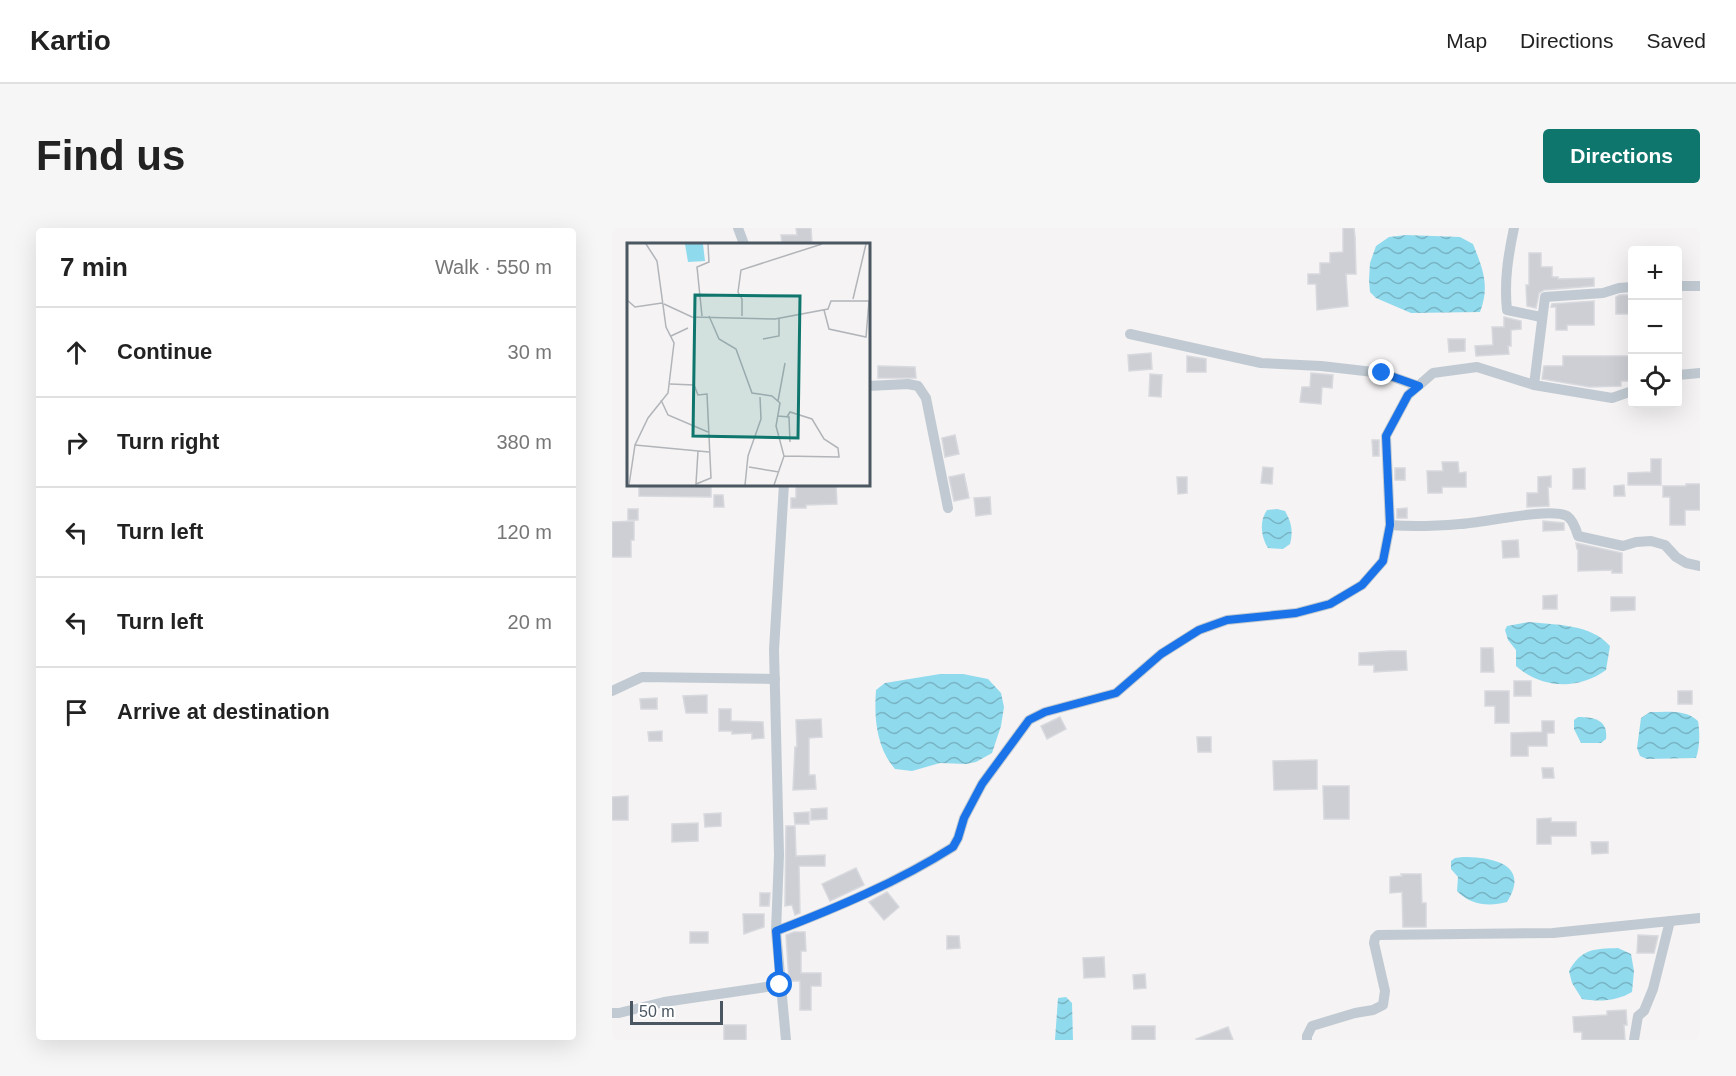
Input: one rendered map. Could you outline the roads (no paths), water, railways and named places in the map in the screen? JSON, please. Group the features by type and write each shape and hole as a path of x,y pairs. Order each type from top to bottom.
{"street":[{"path":"738,228 744,243"},
{"path":"1514,228 1505,291 1507,310 1541,317"},
{"path":"1682,286 1700,286"},
{"path":"1534,385 1545,297 1604,293 1628,287"},
{"path":"1130,334 1261,363 1321,366 1382,373 1419,386"},
{"path":"776,931 876,888 953,847 964,818 982,784 1029,720 1045,712 1116,693 1161,654 1199,630 1227,620 1296,613 1330,604 1362,585 1383,561 1390,525 1386,436 1408,395 1433,373 1477,367 1534,385 1611,398 1628,393"},
{"path":"1682,374 1700,372"},
{"path":"870,387 908,384 918,386 926,398 948,508"},
{"path":"784,486 774,650 779,855 776,931 786,1040"},
{"path":"1390,525 1458,525 1523,515 1564,515 1570,518 1578,536 1623,546 1651,541 1665,545 1676,557 1686,563 1700,566"},
{"path":"612,691 642,677 775,679"},
{"path":"1307,1040 1306,1036 1312,1026 1373,1010 1383,1005 1385,991 1374,943 1378,935 1553,933 1700,918"},
{"path":"1634,1040 1638,1016 1644,1011 1653,989 1670,921"},
{"path":"612,1013 664,1002 780,985"}],"water":[{"path":"1406,235 1460,237 1473,244 1485,286 1480,312 1411,313 1376,298 1370,292 1370,263 1376,246 1389,237"},
{"path":"1267,510 1285,511 1291,528 1290,544 1283,549 1268,548 1262,534 1264,514"},
{"path":"1529,622 1562,625 1593,633 1610,646 1606,670 1595,677 1573,684 1549,683 1526,674 1516,666 1516,650 1508,640 1505,630 1507,626"},
{"path":"940,674 963,674 988,679 1001,693 1004,707 1001,726 992,753 976,762 966,764 940,763 912,771 895,769 880,742 875,711 876,690 885,683"},
{"path":"1650,712 1682,713 1698,721 1699,740 1696,758 1647,759 1640,756 1637,748 1641,718"},
{"path":"1578,717 1595,719 1603,724 1606,739 1601,743 1581,743 1574,729 1574,720"},
{"path":"1463,857 1496,861 1511,871 1514,879 1513,889 1507,902 1480,904 1462,896 1457,891 1458,877 1451,869 1451,861"},
{"path":"1618,948 1631,954 1634,971 1632,992 1608,1000 1582,999 1572,983 1569,971 1574,963 1589,951"},
{"path":"1066,997 1072,1003 1073,1040 1055,1040 1058,998"}]}
